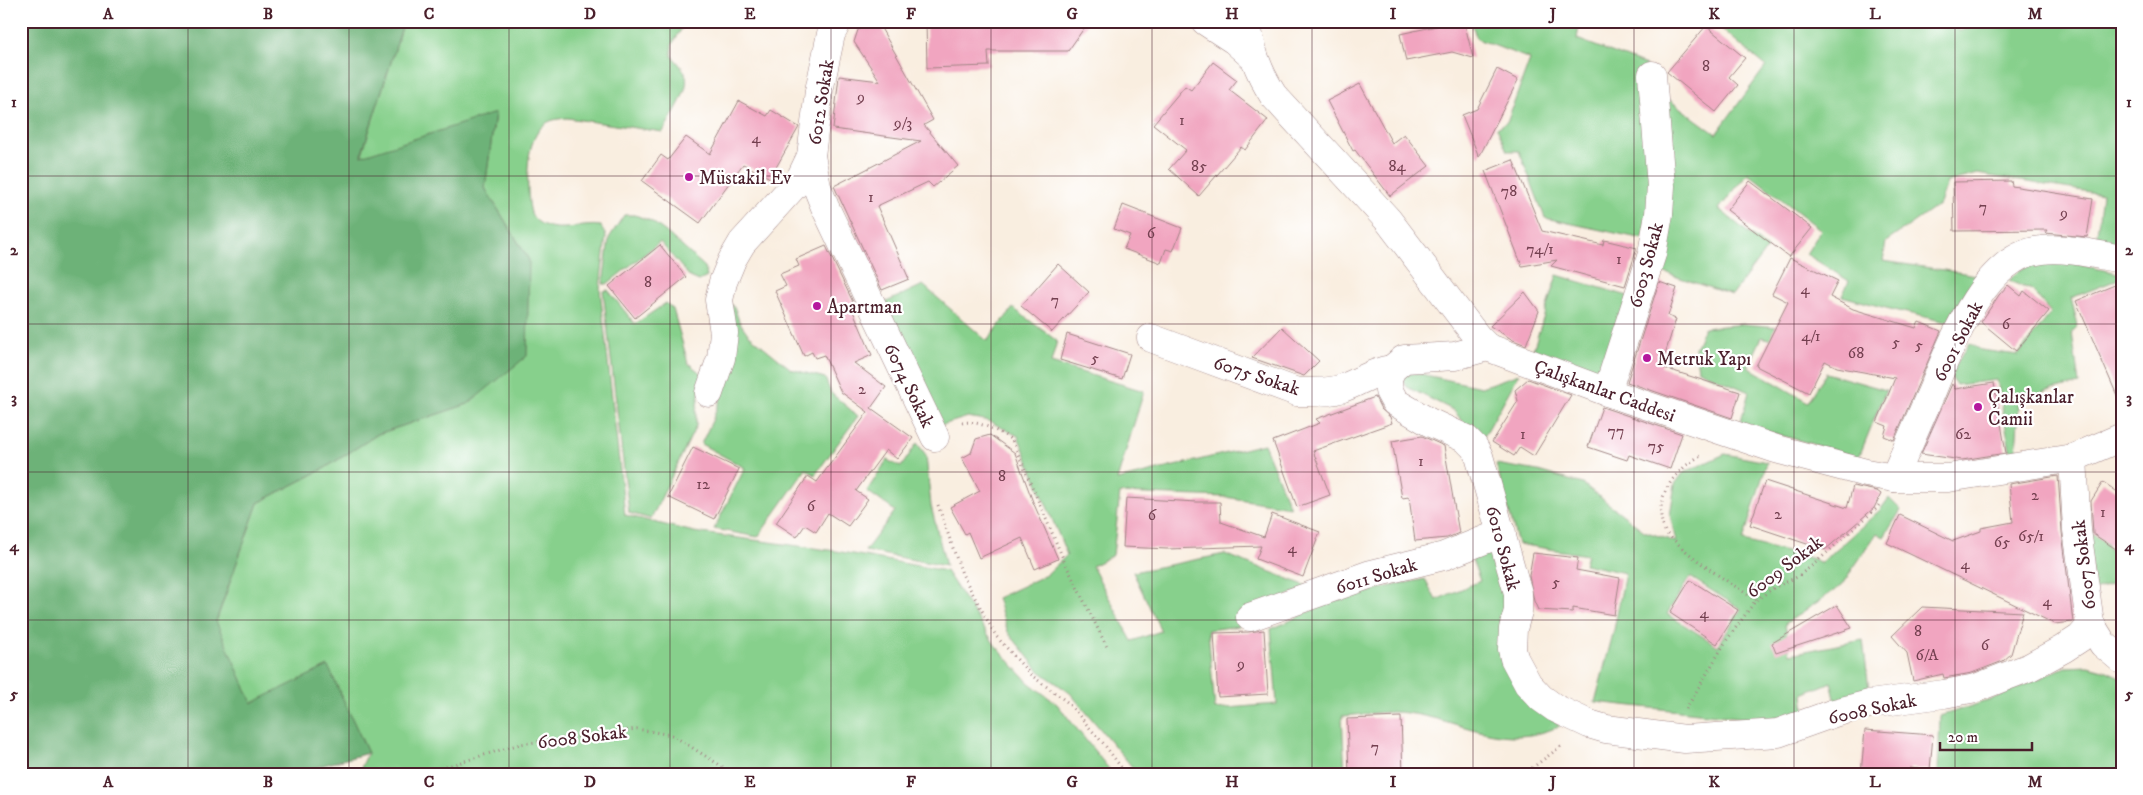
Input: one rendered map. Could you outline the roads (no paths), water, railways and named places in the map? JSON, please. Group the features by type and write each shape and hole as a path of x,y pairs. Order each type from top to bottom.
{"street":[{"name":"6012 Sokak","path":"709,393 721,358 724,333 719,300 723,282 732,260 742,243 800,179 812,156 821,82 831,34 838,21"},
{"path":"1205,21 1234,40 1253,57"},
{"name":"Çalışkanlar Caddesi","path":"1246,21 1253,57 1262,78 1273,95 1388,220 1477,337 1487,347 1607,392 1735,436 1794,454 1866,473 1894,478 1948,478 2073,458 2122,437"},
{"name":"6003 Sokak","path":"1607,392 1652,254 1659,214 1661,186 1652,75"},
{"name":"6074 Sokak","path":"812,156 817,187 825,207 935,437"},
{"name":"6001 Sokak","path":"1894,478 1968,311 2000,269 2020,257 2042,250 2076,252 2122,259"},
{"name":"6075 Sokak","path":"1150,338 1296,392 1340,389 1371,374 1392,369 1404,359 1455,356 1487,347"},
{"name":"6010 Sokak","path":"1392,369 1388,378 1389,392 1395,402 1429,422 1466,439 1479,456 1518,593 1518,611 1513,629 1512,649 1518,668 1528,684 1555,708 1589,724 1606,729"},
{"name":"6007 Sokak","path":"2073,458 2077,530 2090,623 2102,644 2122,660"},
{"name":"6011 Sokak","path":"1250,617 1371,574 1444,556 1502,533"},
{"name":"6008 Sokak","path":"1606,729 1685,739 1778,734 1834,713 1869,704 1976,688 2030,667 2063,649 2080,638 2090,623"}],"place":[{"name":"Müstakil Ev","path":"689,177"},
{"name":"Apartman","path":"817,306"},
{"name":"Metruk Yapı","path":"1647,358"},
{"name":"Çalışkanlar Camii","path":"1978,407"}]}
